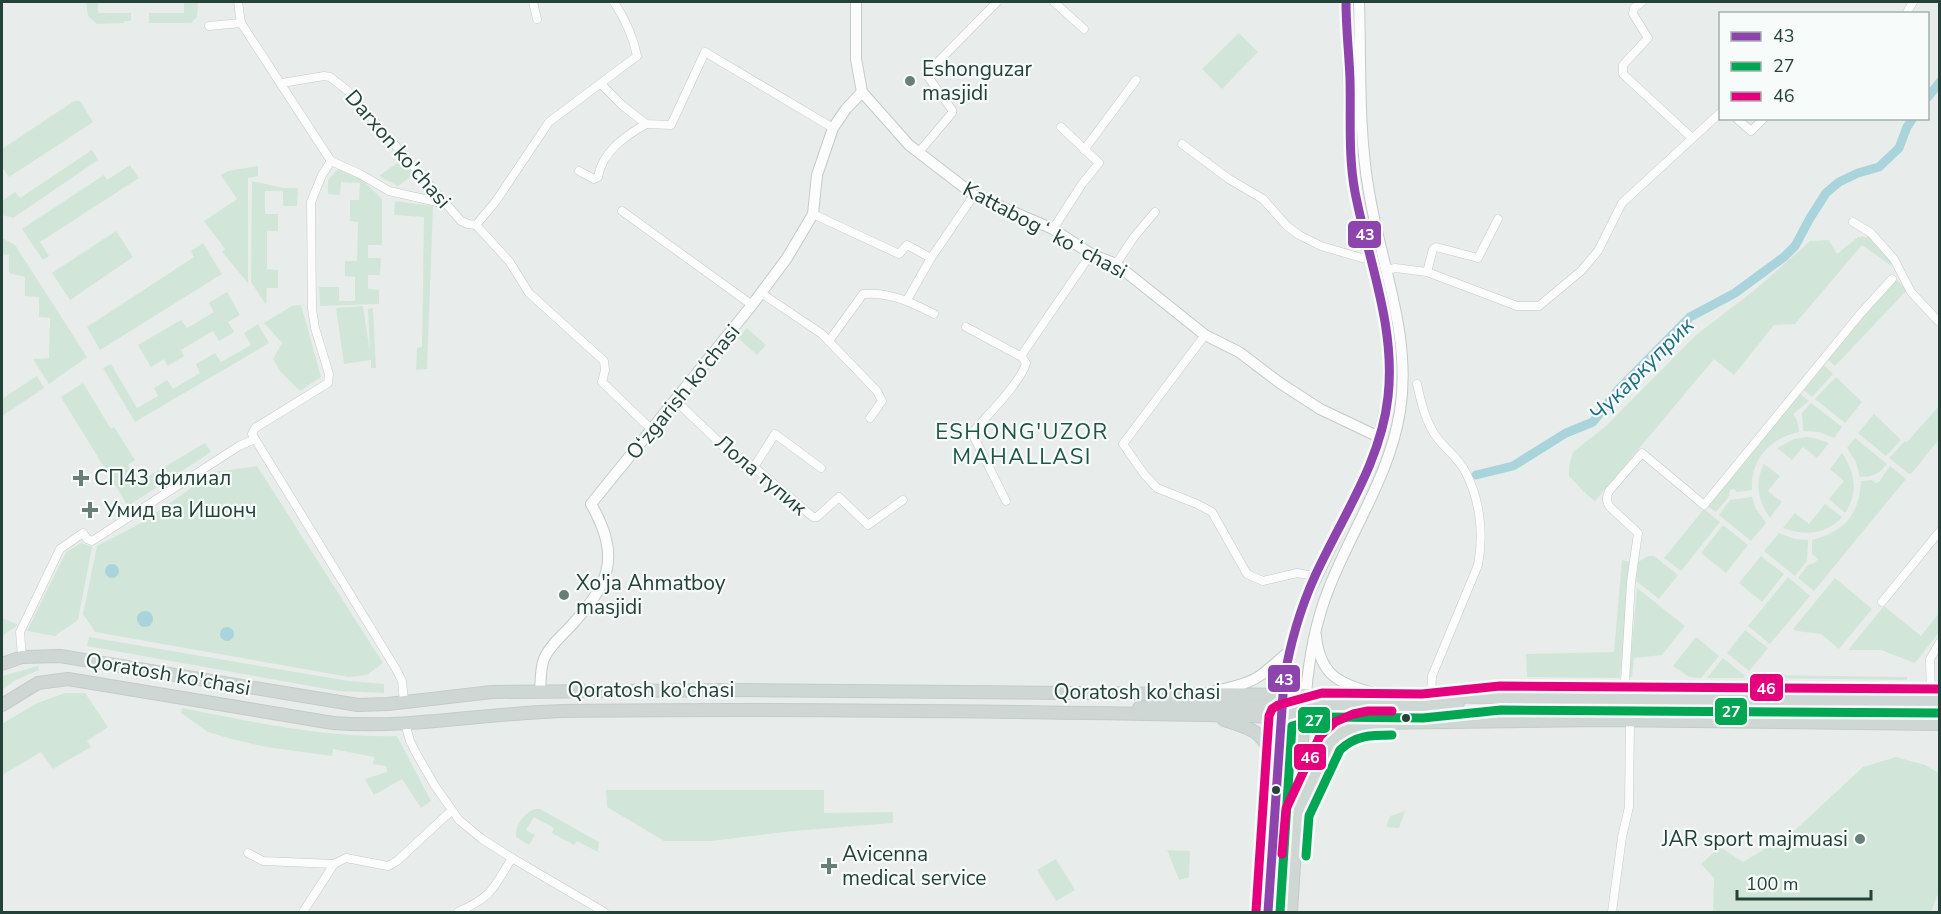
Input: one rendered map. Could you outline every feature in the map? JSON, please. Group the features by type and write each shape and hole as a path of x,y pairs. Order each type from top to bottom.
{"main road":[{"path":"856,2 856,58 862,92"},
{"path":"1268,912 1282,705 1289,651 1300,610 1367,472 1379,436 1388,396 1389,347 1355,191 1350,131 1346,2"},
{"path":"1291,912 1310,654 1317,624 1340,560 1380,477 1393,444 1400,411 1401,343 1368,190 1363,131 1359,2"},
{"name":"O‘zgarish ko‘chasi","path":"540,691 544,658 592,602 606,574 608,561 605,537 599,517 591,504 752,305 787,258 813,214 818,175 833,128 862,92"},
{"name":"Kattabogʻ koʻchasi","path":"862,92 909,145 974,195 1053,229 1091,254 1116,264 1205,335 1239,352 1274,379 1320,409 1379,436"},
{"path":"1350,131 1363,131"},
{"path":"1326,553 1331,549 1337,550 1341,554 1340,560"},
{"path":"1317,624 1318,653 1330,674 1350,686 1380,695"},
{"path":"1208,693 1250,683 1264,674 1289,651"},
{"path":"2,656 22,654"},
{"path":"2,664 22,654"},
{"name":"Qoratosh ko'chasi","path":"22,654 60,656 342,704 374,705 492,692 909,690 1208,693 1282,705"},
{"name":"Qoratosh ko'chasi","path":"2,705 38,683 68,679 333,723 379,725 543,712 701,710 1206,715 1282,705 1306,694 1500,698"},
{"path":"202,702 207,681"},
{"path":"540,691 543,712"},
{"path":"1304,715 1323,705 1423,706 1500,698 1935,701"},
{"path":"404,702 405,723"},
{"path":"1112,713 1157,705 1263,707 1282,705 1304,715 1369,723 1630,721 1940,724"},
{"path":"1206,715 1242,725 1256,732 1268,745 1278,766"},
{"path":"1297,813 1333,739 1347,729 1369,723"}],"street":[{"path":"238,2 241,23 331,161 360,174 388,191 447,205"},
{"path":"534,2 537,20"},
{"path":"476,225 496,201 549,122 637,56 634,39 614,2"},
{"path":"919,152 952,113 926,74 997,2"},
{"path":"1054,2 1084,29"},
{"path":"1642,2 1634,8 1633,14 1648,38 1623,65 1623,74 1692,138"},
{"path":"209,26 241,23"},
{"path":"579,171 594,179 598,177 607,154 632,132 646,124 671,125 705,52 833,128"},
{"name":"Darxon ko'chasi","path":"282,83 324,76 335,80 348,90 447,205 464,223 476,225 509,261 529,293 604,361 605,370 602,382 652,430"},
{"path":"1084,150 1136,80"},
{"path":"600,84 646,124"},
{"path":"1387,270 1395,268 1427,272 1517,306 1539,306 1563,288 1592,257 1614,223 1622,203 1719,114"},
{"path":"1738,120 1751,132 1762,120"},
{"path":"1053,229 1082,184 1099,163 1061,127"},
{"path":"1182,144 1229,179 1263,199 1287,226 1310,241 1362,258 1370,255"},
{"path":"331,161 322,175 311,202 312,309 315,328 330,374 328,383 255,428 252,434 396,669 402,681 404,702"},
{"path":"907,300 931,258 974,195"},
{"path":"622,211 752,305"},
{"path":"1116,264 1134,237 1155,212"},
{"path":"813,214 899,254 907,245 931,258"},
{"path":"1427,272 1433,249 1436,247 1478,258 1498,219"},
{"path":"1853,222 1871,233 1894,259 1911,292 1940,323"},
{"path":"1022,357 1091,254"},
{"path":"1612,912 1622,837 1629,807 1630,721 1624,698 1631,582 1638,533 1606,502 1609,491 1642,453 1704,505 1861,313 1892,279"},
{"path":"761,293 829,340 882,398 881,405 870,418"},
{"path":"829,340 863,294 891,295 907,300 934,314"},
{"path":"966,327 1022,357 1026,363 1013,386 972,433 1006,501"},
{"path":"1205,335 1123,444 1143,474 1157,488 1212,512 1247,574 1263,581 1297,573 1315,576"},
{"path":"1417,384 1420,401 1432,431 1465,470 1479,516 1481,538 1478,565 1432,676 1431,695"},
{"name":"Лола тупик","path":"676,400 723,446 754,467 815,518 839,497 868,525 903,500"},
{"path":"754,467 775,434 821,468"},
{"path":"22,654 20,632 60,549 65,544 83,532 87,539 92,541 239,446 255,439"},
{"path":"1882,602 1940,531"},
{"path":"1935,701 1930,659 1940,642"},
{"path":"405,723 416,753 451,811 466,826 512,858 604,912"},
{"path":"248,853 263,861 334,864 346,858 388,866 397,861 451,811"},
{"path":"458,912 485,898 495,887 512,858"},
{"path":"303,912 334,864"}],"green space":[{"path":"86,2 98,2 98,13 131,13 131,21 97,24 88,16"},
{"path":"184,2 198,2 197,17 191,23 149,23 149,13 184,13"},
{"path":"1239,33 1258,52 1222,89 1202,69"},
{"path":"74,101 80,101 93,122 9,177 2,167 2,149"},
{"path":"92,150 98,160 13,218 2,215 2,201 15,192 20,198"},
{"path":"403,159 414,174 398,186 379,176"},
{"path":"130,165 139,178 40,242 49,256 43,260 22,229 104,175 107,180"},
{"path":"258,166 258,176 248,178 248,283 222,252 225,249 204,221 237,199 221,175 228,171"},
{"path":"339,168 352,170 382,199 382,245 368,245 368,258 381,258 380,275 368,275 368,289 379,290 379,304 320,306 319,287 339,287 339,301 355,301 355,277 345,276 345,261 357,261 358,222 350,221 350,200 359,200 360,183 341,182 340,195 328,194 328,180"},
{"path":"252,181 284,188 298,188 297,206 283,206 283,191 265,191 265,214 278,214 278,231 267,231 267,269 278,270 278,288 267,288 266,305 251,282"},
{"path":"395,201 433,206 427,369 416,370 417,348 422,347 424,217 394,215"},
{"path":"116,231 133,257 70,300 52,273"},
{"path":"1858,237 1871,237 1894,262 1890,265 1862,245 1795,324 1774,325 1734,375 1714,359 1595,501 1569,476 1573,452 1606,426 1696,335 1756,289 1810,241 1829,240 1837,254"},
{"path":"2,238 15,245 87,357 49,384 33,359 49,358 50,318 39,317 39,297 25,296 25,277 9,273 9,255 2,254"},
{"path":"203,243 222,274 100,350 87,327 194,257 191,251"},
{"path":"1895,279 1907,290 1835,366 1828,360"},
{"path":"227,292 240,315 228,322 234,332 219,341 213,331 181,350 184,356 168,366 164,359 151,367 138,345 181,320 187,328 214,312 209,303"},
{"path":"301,305 321,377 300,391 280,371 273,359 282,343 264,323 292,306"},
{"path":"363,306 370,353 368,309 373,308 376,368 371,368 371,360 344,364 336,308"},
{"path":"258,324 269,343 135,422 103,368 111,364 137,408 158,396 154,388 167,380 173,389 200,373 196,364 215,353 221,362 251,345 244,333"},
{"path":"747,328 766,345 757,355 738,338"},
{"path":"1824,365 1833,374 1812,397 1804,390"},
{"path":"37,376 44,388 2,416 2,399"},
{"path":"1836,377 1862,402 1845,423 1815,399"},
{"path":"83,383 111,429 114,427 135,460 128,465 139,482 205,443 211,452 128,506 61,397"},
{"path":"1800,394 1809,401 1793,414 1797,420 1799,432 1779,439 1764,452 1754,469 1752,490 1737,492 1734,489 1730,490 1728,498 1716,512 1707,506"},
{"path":"1811,403 1842,427 1834,438 1819,432 1803,431 1802,413"},
{"path":"1939,406 1939,439 1909,474 1889,458 1905,441 1907,442"},
{"path":"1874,414 1901,440 1886,456 1858,433"},
{"path":"1806,437 1829,443 1817,458 1803,447 1792,460 1777,448 1794,439"},
{"path":"1855,438 1887,464 1878,473 1860,477 1856,462 1847,448"},
{"path":"1842,453 1850,468 1854,483 1852,498 1845,513 1829,499 1844,481 1830,469"},
{"path":"1764,464 1780,476 1768,491 1782,502 1770,518 1760,498 1758,485"},
{"path":"257,466 383,663 367,675 349,677 95,632 83,614 97,546 141,523 214,472"},
{"path":"1890,466 1906,479 1814,591 1798,578 1808,565 1815,563 1818,559 1812,554 1812,540 1833,532 1848,520 1857,503 1861,481 1879,482"},
{"path":"1752,497 1756,509 1766,523 1751,541 1719,515 1730,500"},
{"path":"1825,504 1842,517 1836,523 1822,530 1807,533 1783,528 1795,513 1809,524"},
{"path":"1704,509 1720,522 1681,571 1664,558"},
{"path":"1723,525 1748,545 1726,573 1701,553"},
{"path":"1779,533 1795,539 1808,540 1807,561 1795,576 1764,551"},
{"path":"81,543 92,547 78,620 55,636 27,631 66,552"},
{"path":"1648,556 1654,556 1678,575 1659,599 1636,581 1638,562"},
{"path":"1761,556 1784,574 1762,602 1739,583"},
{"path":"1622,560 1632,562 1620,678 1527,677 1526,654 1614,652"},
{"path":"1788,577 1810,596 1770,644 1748,626"},
{"path":"1835,578 1872,609 1839,649 1821,634 1793,629"},
{"path":"1637,588 1685,626 1662,655 1634,658 1632,677 1629,677"},
{"path":"1884,606 1921,636 1939,613 1939,632 1915,663 1881,650 1848,650"},
{"path":"2,618 18,625 2,636"},
{"path":"1745,630 1768,648 1749,671 1727,653"},
{"path":"89,637 349,681 384,684 384,693 338,691 87,646"},
{"path":"1696,637 1719,656 1701,678 1689,677 1673,666"},
{"path":"1723,658 1745,676 1743,678 1707,678"},
{"path":"38,666 39,670 14,681 2,690 2,676"},
{"path":"1757,675 1907,677 1907,680 1754,678"},
{"path":"65,693 85,693 108,727 87,741 91,747 53,769 41,752 2,775 2,724 35,704"},
{"path":"182,708 316,732 397,736 431,801 421,808 402,779 374,795 365,779 387,772 386,766 373,764 374,757 333,749 332,756 266,747 228,738 208,732 181,713"},
{"name":"JAR sport majmuasi","path":"1896,757 1925,765 1939,773 1939,891 1931,912 1713,912 1714,878 1701,864 1720,847 1743,862 1793,832 1863,767"},
{"path":"606,790 824,790 824,813 893,812 893,823 711,841 664,841 607,807"},
{"path":"535,809 540,809 599,842 598,852 577,841 574,845 552,833 554,828 534,817 526,830 535,835 529,845 516,837 521,820"},
{"path":"1405,811 1399,828 1386,827 1390,816"},
{"path":"1167,850 1190,851 1189,877 1179,880"},
{"path":"1056,859 1075,890 1056,901 1037,870"}],"water":[{"path":"109,564 115,564 119,571 115,578 109,578 105,574 105,568"},
{"path":"145,611 153,619 145,627 137,619"},
{"path":"227,627 232,629 234,634 232,639 227,641 222,639 220,634 222,629"}],"waterway":[{"name":"Чукаркуприк","path":"1929,96 1940,82"},
{"name":"Чукаркуприк","path":"1476,475 1513,466 1566,433 1593,422 1618,390 1690,317 1735,293 1784,257 1795,246 1826,193 1839,182 1879,167 1899,148 1912,120"}],"transit line":[{"name":"43","path":"1268,912 1284,680 1289,653 1310,588 1369,467 1384,421 1388,397 1389,371 1385,319 1360,217 1353,178 1346,2"},
{"name":"46","path":"1256,911 1269,716 1272,709 1278,705 1322,693 1422,694 1500,686 1940,689"},
{"name":"27","path":"1280,912 1292,726 1325,717 1423,718 1501,710 1940,713"},
{"name":"46","path":"1282,854 1286,809 1320,736 1335,722 1353,714 1368,711 1392,711"},
{"name":"27","path":"1306,856 1309,816 1340,750 1352,741 1364,737 1392,735"}],"place":[{"name":"Eshonguzar masjidi","path":"910,81"},
{"name":"СП43 филиал","path":"81,478"},
{"name":"Умид ва Ишонч","path":"90,510"},
{"name":"Xo'ja Ahmatboy masjidi","path":"564,595"},
{"name":"JAR sport majmuasi","path":"1860,839"},
{"name":"Avicenna medical service","path":"829,866"}],"district":[{"name":"ESHONG'UZOR MAHALLASI","path":"1022,444"}]}
